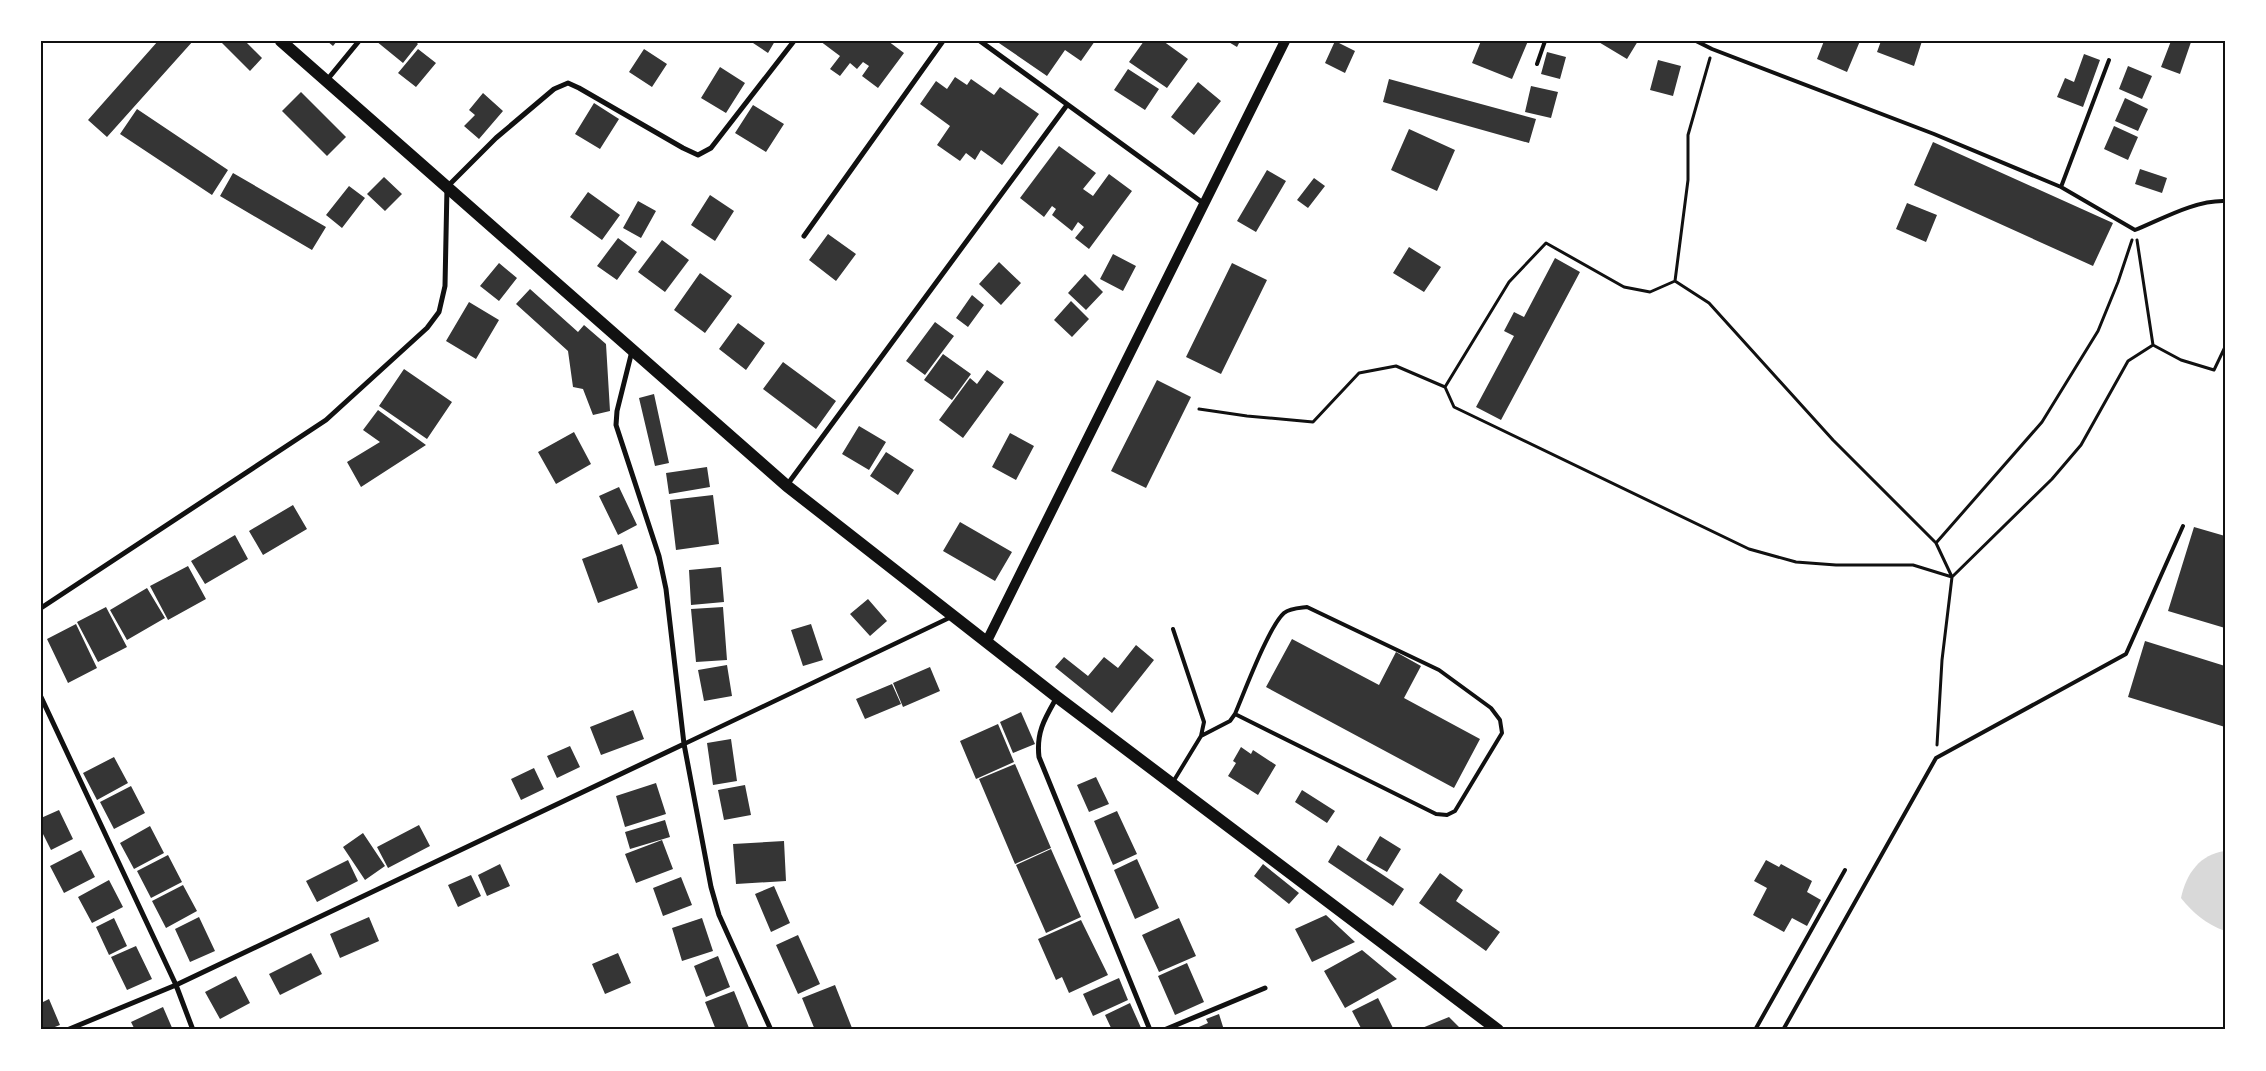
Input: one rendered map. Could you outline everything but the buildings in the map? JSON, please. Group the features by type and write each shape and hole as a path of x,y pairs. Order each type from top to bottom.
{"main road":[{"path":"281,41 787,486 1056,697 1498,1030"},
{"path":"987,641 1285,41"}],"street":[{"path":"326,82 358,41"},
{"path":"41,608 326,420 427,328 439,312 445,286 447,187 496,138 554,89 568,83 698,155 710,148 794,41"},
{"path":"804,236 943,41"},
{"path":"980,41 1203,203"},
{"path":"787,486 1067,105"},
{"path":"632,350 616,411 616,425 659,556 666,589 684,744 711,887 719,915 771,1030"},
{"path":"67,1030 176,985 953,616"},
{"path":"41,697 176,985 193,1030"},
{"path":"1056,697 1041,727 1037,741 1038,757 1150,1030"},
{"path":"1164,1030 1265,988"}],"lane":[{"path":"1538,64 1545,41"},
{"path":"1696,41 1712,50 1934,134 2061,187 2135,230 2214,200 2225,201"},
{"path":"2061,187 2109,60"},
{"path":"1783,1030 1936,758 2126,654 2183,526"},
{"path":"1201,736 1230,721 1235,714 1274,627 1284,613 1292,609 1307,607 1439,670 1491,708 1500,720 1502,733 1455,811 1447,815 1436,814 1235,714"},
{"path":"1172,784 1201,736 1204,722 1173,629"},
{"path":"1755,1030 1845,870"}],"path":[{"path":"1675,281 1688,180 1688,135 1712,50"},
{"path":"1936,543 2042,422 2098,331 2118,282 2135,230"},
{"path":"2135,230 2153,345"},
{"path":"1445,387 1509,282 1546,243 1624,287 1650,292 1675,281"},
{"path":"1675,281 1709,303 1833,440 1936,543 1952,578 1942,660 1936,758"},
{"path":"2153,345 2181,360 2214,370 2225,347"},
{"path":"1952,578 2052,479 2080,445 2128,361 2153,345"},
{"path":"1199,409 1247,416 1313,422 1359,373 1396,366 1445,387 1454,407 1749,550 1796,562 1836,565 1913,565 1952,578"}],"shaded area":[{"path":"2225,851 2225,931 2200,918 2181,898 2186,881 2201,861 2208,856"}]}
